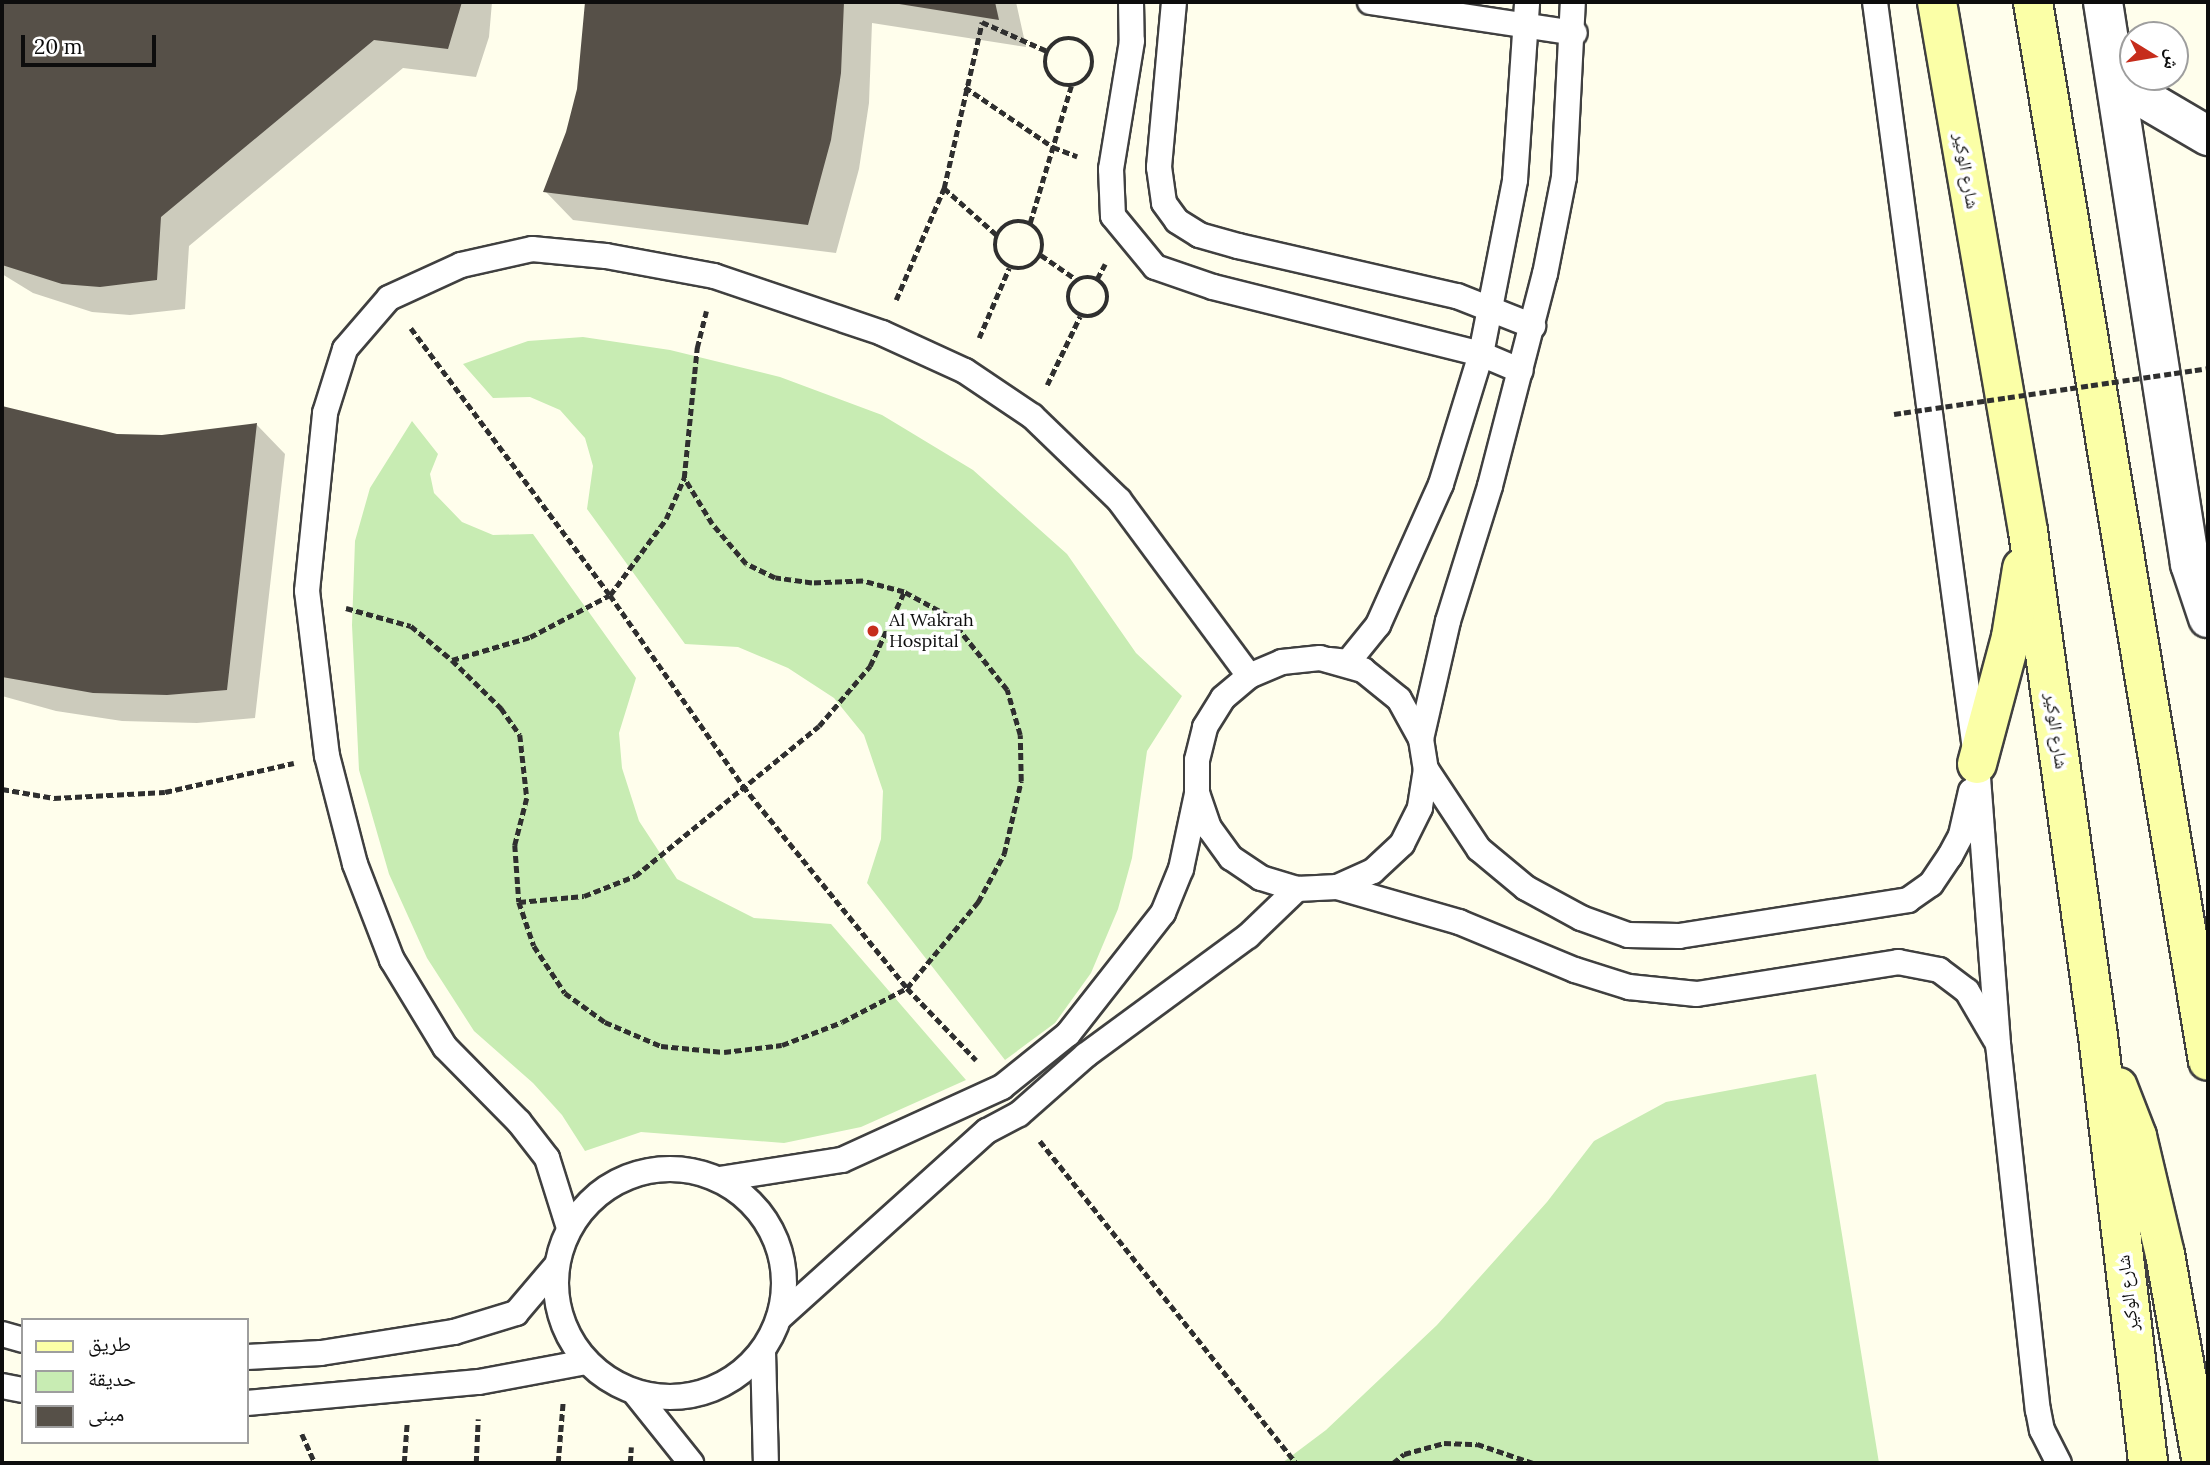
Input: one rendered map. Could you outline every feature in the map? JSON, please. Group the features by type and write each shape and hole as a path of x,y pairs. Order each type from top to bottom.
{"main road":[{"name":"شارع الوكير","path":"1937,2 2028,531 2098,1036 2148,1463"},
{"path":"2033,2 2208,1061"},
{"path":"1977,765 2011,637 2028,531"},
{"path":"2098,1036 2137,1136 2165,1254 2202,1463"}],"street":[{"path":"2103,2 2190,564 2208,618"},
{"path":"2116,82 2208,136"}],"lane":[{"path":"1131,2 1132,40 1111,169 1113,216 1155,267 1213,287 1481,354 1521,371"},
{"path":"1174,2 1159,167 1164,203 1177,221 1199,234 1238,246 1490,306 1533,326"},
{"path":"1370,2 1478,18 1527,13 1575,33"},
{"path":"1421,739 1448,621 1533,326 1564,177 1575,33 1573,2"},
{"path":"1875,2 1977,765 1998,1044 2038,1410 2042,1430 2059,1463"},
{"path":"720,1179 842,1160 1002,1087 1068,1034 1163,913 1181,869 1197,793 1196,760 1205,727 1223,698 1249,676 1282,662 1320,658 1348,662 1378,625 1441,484 1481,354 1515,180 1527,13"},
{"path":"569,1228 547,1158 519,1122 445,1047 392,960 355,864 327,756 307,591 325,413 345,349 389,298 461,265 532,249 606,256 714,276 882,333 965,371 1032,416 1119,500 1249,676"},
{"path":"1320,658 1363,670 1399,699 1421,739 1426,769 1420,808 1402,844 1373,871 1337,887"},
{"path":"1426,769 1479,849 1526,888 1581,918 1628,935 1679,936 1908,900 1931,884 1961,835 1977,765"},
{"path":"1197,793 1209,828 1231,858 1261,878 1297,889 1337,887 1460,922 1575,970 1629,986 1697,994 1898,962 1939,970 1967,991 1998,1044"},
{"path":"779,1318 977,1140 1019,1114 1086,1055 1248,936 1297,889"},
{"path":"1068,1034 1086,1055"},
{"path":"248,1403 479,1382 576,1364 635,1393 671,1398 705,1393 737,1376 763,1351 779,1318 785,1277 776,1237 753,1203 720,1179 686,1169 641,1173 618,1180 590,1200 569,1228 556,1266 556,1301 576,1364"},
{"path":"248,1357 321,1353 454,1332 516,1313 556,1266"},
{"path":"2,1334 21,1339"},
{"path":"763,1351 766,1463"},
{"path":"2,1386 21,1390"},
{"path":"635,1393 691,1463"}],"path":[{"path":"882,333 944,188 982,22 1047,51"},
{"path":"1030,223 1071,86 1091,72 1089,48 1067,37 1047,51 1044,64 1049,76 1071,86"},
{"path":"965,87 1053,147 1111,169"},
{"path":"944,188 997,235"},
{"path":"1030,223 1040,232 1041,256 1022,270 1009,268 995,248 997,235 1005,225 1030,223"},
{"path":"1041,256 1077,281 1097,279 1108,296 1100,314 1080,316"},
{"path":"965,371 1009,268"},
{"path":"452,660 530,637 610,595 666,519 684,478 697,348 714,276"},
{"path":"1077,281 1068,299 1080,316"},
{"path":"389,298 610,595 743,786 906,988 1002,1087"},
{"path":"1032,416 1080,316"},
{"path":"1894,414 2208,368"},
{"path":"307,591 364,615 411,626 452,660 501,708 520,735 527,798 515,845 519,902 534,946 565,993 605,1022 661,1046 724,1052 782,1045 842,1022 906,988 978,902 1004,854 1021,781 1020,734 1007,690 948,616 904,592 863,581 812,583 775,578 746,564 712,524 684,478"},
{"path":"519,902 584,895 635,876 819,726 870,666 904,592"},
{"path":"2,789 54,798 165,792 327,756"},
{"path":"1019,1114 1296,1463"},
{"path":"558,1463 576,1364"},
{"path":"476,1463 479,1382"},
{"path":"1393,1463 1404,1454 1444,1443 1478,1444 1533,1463"}],"green space":[{"path":"583,337 670,350 780,377 882,415 973,470 1067,554 1136,653 1182,696 1147,751 1132,858 1118,909 1091,973 1055,1023 1005,1060 867,883 881,839 883,791 864,735 834,698 788,668 738,647 685,644 587,509 593,466 585,438 560,410 530,397 493,398 463,364 528,341"},
{"path":"412,421 438,454 430,474 434,493 462,522 493,535 533,534 636,678 619,733 622,768 639,821 677,879 754,918 831,924 966,1080 861,1127 784,1143 641,1132 585,1151 562,1115 533,1083 474,1031 427,958 389,874 359,770 352,625 355,541 370,488"},
{"path":"1816,1074 1879,1463 1282,1463 1326,1430 1437,1325 1547,1202 1594,1141 1666,1102"}],"building":[{"path":"2,2 462,2 448,49 374,40 161,217 157,280 100,287 62,284 2,265"},
{"path":"585,2 844,2 841,73 831,140 808,225 543,192 566,132 577,89"},
{"path":"995,2 999,20 893,3"},
{"path":"2,406 117,434 162,435 257,423 227,690 167,695 93,693 2,677"}],"place":[{"name":"Al Wakrah Hospital","path":"873,631"}]}
